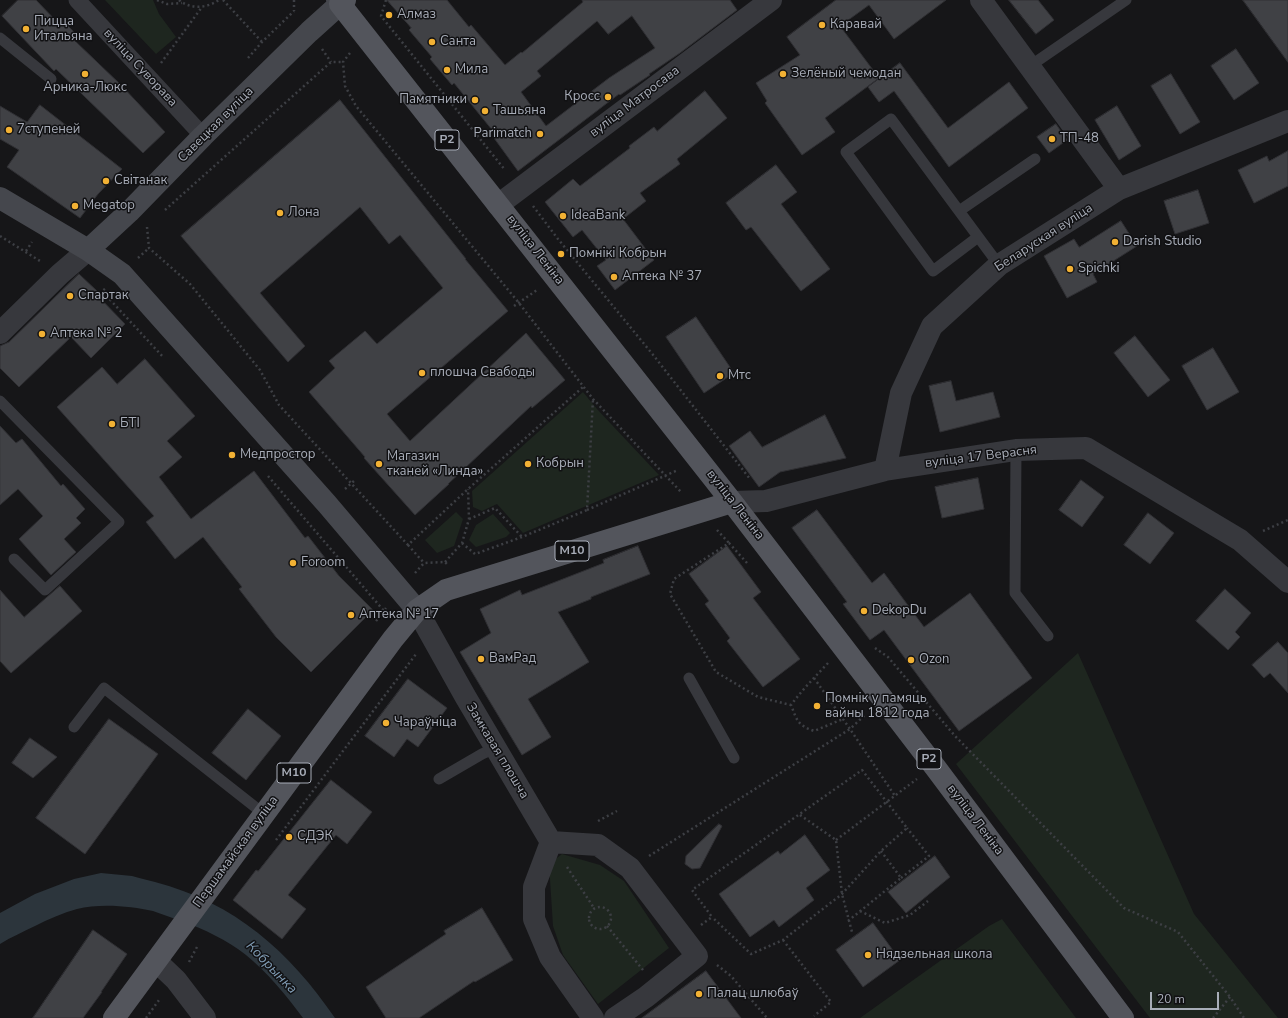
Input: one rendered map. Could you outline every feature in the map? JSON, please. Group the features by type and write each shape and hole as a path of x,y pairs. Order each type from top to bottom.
{"main road":[{"name":"Савецкая вуліца","path":"88,250 129,212 203,136 341,1"},
{"name":"вуліца Леніна","path":"341,1 498,205 732,502 935,767 1123,1018"},
{"path":"0,198 88,250 122,274 327,504 416,610"},
{"name":"М10","path":"416,610 446,590 732,502"},
{"name":"Першамайская вуліца","path":"114,1018 393,639 416,610"}],"street":[{"name":"вуліца Суворава","path":"77,0 203,136"},
{"path":"981,0 1119,189"},
{"name":"вуліца Матросава","path":"498,205 764,2"},
{"name":"Беларуская вуліца","path":"885,470 901,393 932,326 999,265 1119,189 1288,120"},
{"path":"0,333 60,274 88,250"},
{"name":"вуліца 17 Верасня","path":"732,502 766,501 885,470 1016,450 1086,448 1240,540 1288,582"},
{"name":"Замкавая плошча","path":"416,610 551,842"},
{"path":"593,1018 550,957 534,919 534,887 551,842 598,846 630,868 697,956 646,997 614,1018"},
{"path":"156,961 176,980 205,1018"}],"lane":[{"path":"1030,66 1126,0"},
{"path":"0,38 51,79"},
{"path":"978,237 933,271 846,152 891,119 999,265"},
{"path":"959,211 1035,159"},
{"path":"0,401 119,522 45,590 14,559"},
{"path":"1016,450 1015,593 1048,636"},
{"path":"688,678 734,758"},
{"path":"74,727 104,688 264,814"},
{"path":"439,780 482,754 495,748"}],"path":[{"path":"157,0 167,4 183,2"},
{"path":"180,0 192,6 202,7 219,0"},
{"path":"223,0 262,42"},
{"path":"294,0 294,11"},
{"path":"149,78 202,7"},
{"path":"165,211 331,62 343,62 345,86 356,106 514,297 583,387 749,564"},
{"path":"149,248 190,284 260,370 279,405 424,563"},
{"path":"408,545 468,489 583,387"},
{"path":"587,510 593,399"},
{"path":"462,543 474,554 522,537 665,476"},
{"path":"445,562 462,543 469,520 468,489"},
{"path":"469,520 495,508 522,537"},
{"path":"729,543 674,579 670,594 716,672 758,697 790,705 803,727 814,731 843,720"},
{"path":"869,645 888,657 955,736 1124,908 1178,932 1230,997 1244,1018"},
{"path":"275,841 418,651"},
{"path":"790,705 829,661"},
{"path":"814,678 895,796"},
{"path":"630,868 850,729 870,712"},
{"path":"848,921 929,856 862,770 692,890 712,917 751,954 783,940 842,894 880,851 907,828"},
{"path":"836,840 919,778"},
{"path":"800,815 836,840 842,894 852,932"},
{"path":"551,842 594,908"},
{"path":"880,851 901,878"},
{"path":"860,911 885,923 910,916 928,901"},
{"path":"602,906 610,913 611,920 608,926 600,929 591,924 589,918 594,908 602,906"},
{"path":"682,937 712,917"},
{"path":"608,926 657,987"},
{"path":"783,940 831,1002 814,1016"},
{"path":"189,963 199,942"},
{"path":"697,956 706,956 730,976 767,1018"},
{"path":"1213,1018 1230,997"},
{"path":"146,1018 159,1000"}],"shaded area":[{"path":"105,0 153,0 159,14 176,37 156,54"},
{"path":"583,392 659,475 523,533 497,504 482,511 473,507 472,491"},
{"path":"456,512 463,519 454,546 437,553 425,540"},
{"path":"493,514 510,533 506,537 476,547 469,540 476,525"},
{"path":"1078,653 1194,914 1278,1018 1150,1018 956,764"},
{"path":"562,854 600,865 624,881 669,948 598,1004 563,955 553,926 549,864"},
{"path":"1002,919 1076,1018 860,1018 989,926"}],"water":[{"name":"Кобрынка","path":"101,873 132,876 184,891 235,917 258,933 299,971 335,1018 303,1018 269,977 239,950 207,931 153,911 115,906 86,907 61,914 0,944 0,913 35,894 74,879"}],"building":[{"path":"18,0 36,0 60,25 63,21 77,35 73,39 121,85 165,132 143,153 56,69 54,71 2,16"},
{"path":"387,0 447,0 469,27 471,25 505,65 521,52 522,53 583,2 582,0 730,0 737,10 680,53 649,74 650,75 620,95 619,94 518,171 494,138 497,136 454,83 452,85 430,59 432,57 409,30 411,28","holes":["632,16 655,48 609,78 546,126 521,92 541,76 537,71 597,21 608,34"]},
{"path":"836,0 946,0 894,39 869,5 840,26 879,78 825,118 835,132 802,155 765,103 767,101 756,83 800,55 787,37"},
{"path":"1009,0 1038,0 1054,20 1036,34"},
{"path":"1243,0 1288,0 1288,62"},
{"path":"1236,49 1259,83 1234,100 1211,66"},
{"path":"900,63 948,128 1009,82 1028,108 949,167 894,91 879,102 868,87"},
{"path":"1171,74 1200,122 1180,134 1151,86"},
{"path":"705,91 727,118 677,159 680,164 640,193 646,201 623,219 654,260 615,290 597,266 606,260 582,230 573,237 545,202 573,179 580,186 630,148 629,146 654,127 657,131"},
{"path":"340,100 465,259 508,311 387,414 410,441 526,333 565,380 532,408 531,406 415,515 364,458 365,457 309,392 335,368 329,361 365,331 377,344 443,288 400,235 389,244 360,207 260,293 305,346 288,362 181,236"},
{"path":"40,105 122,169 98,194 80,218 7,167 19,150 0,139 0,106 27,122"},
{"path":"1117,106 1141,146 1119,160 1095,120"},
{"name":"ТП-48","path":"1056,124 1067,140 1049,153 1037,137"},
{"path":"1288,151 1288,186 1254,203 1238,170 1267,156 1269,161"},
{"path":"776,165 797,192 781,204 830,269 801,291 751,227 746,230 726,203"},
{"path":"1198,190 1209,223 1175,234 1164,201"},
{"path":"1121,221 1137,246 1093,274 1097,282 1067,298 1044,256 1074,239 1079,247"},
{"path":"79,274 97,291 95,293 125,324 91,358 71,337 19,387 0,368 0,346 9,342"},
{"path":"696,317 734,373 704,393 666,337"},
{"path":"1135,336 1170,380 1148,397 1114,353"},
{"path":"1213,348 1239,392 1207,410 1182,366"},
{"path":"145,359 195,416 167,441 182,457 159,477 191,519 254,471 305,538 308,536 339,576 373,610 311,672 276,637 239,589 242,587 203,537 175,559 146,522 154,516 57,407 102,367 117,384"},
{"path":"951,381 956,401 993,392 1000,417 940,432 929,386"},
{"path":"825,415 846,458 780,472 759,487 729,446 750,431 762,447"},
{"path":"0,426 16,443 22,439 61,486 63,484 85,509 76,518 81,523 64,539 76,552 51,575 19,539 43,516 18,489 0,505"},
{"path":"978,478 984,509 942,518 935,487"},
{"path":"1081,480 1104,497 1082,527 1059,510"},
{"path":"817,510 872,583 884,573 924,627 970,593 1032,678 959,731 884,630 870,640 843,604 847,602 792,528"},
{"path":"1148,513 1174,533 1150,564 1124,545"},
{"path":"638,546 650,574 591,597 591,599 558,612 589,662 528,699 551,737 522,755 460,652 491,633 480,609 520,590 522,595 604,563 603,560"},
{"path":"727,546 761,592 753,598 800,659 763,687 727,641 730,638 705,604 709,601 689,574"},
{"path":"60,586 82,611 11,673 0,661 0,590 24,617"},
{"path":"1225,589 1251,613 1235,632 1240,637 1228,650 1196,621"},
{"path":"1278,642 1288,653 1288,693 1270,673 1264,678 1252,665"},
{"path":"408,679 447,708 418,747 407,739 394,757 365,736"},
{"path":"248,709 281,736 246,780 212,753"},
{"path":"109,719 158,754 85,854 36,818"},
{"path":"30,738 57,757 33,778 12,763"},
{"path":"331,780 372,812 347,844 336,835 288,895 306,909 282,939 233,900"},
{"path":"719,824 722,826 700,868 692,869 685,864 686,856"},
{"path":"805,835 830,870 806,888 814,900 779,927 774,920 750,937 719,894 778,851 780,854"},
{"path":"935,856 950,877 906,913 888,892"},
{"path":"482,908 513,960 475,982 474,981 419,1018 386,1018 366,987 446,934 444,931"},
{"path":"873,923 900,960 863,987 836,950"},
{"path":"93,930 127,954 102,992 83,1018 33,1018"},
{"name":"Палац шлюбаў","path":"706,971 741,1018 642,1018"}],"place":[{"name":"Алмаз","path":"389,15"},
{"name":"Каравай","path":"822,25"},
{"name":"Пицца Итальяна","path":"26,29"},
{"name":"Санта","path":"432,42"},
{"name":"Мила","path":"447,70"},
{"name":"Арника-Люкс","path":"85,74"},
{"name":"Зелёный чемодан","path":"783,74"},
{"name":"Кросс","path":"608,97"},
{"name":"Памятники","path":"475,100"},
{"name":"Ташьяна","path":"485,111"},
{"name":"7ступеней","path":"9,130"},
{"name":"Parimatch","path":"540,134"},
{"name":"ТП-48","path":"1052,139"},
{"name":"Світанак","path":"106,181"},
{"name":"Megatop","path":"75,206"},
{"name":"Лона","path":"280,213"},
{"name":"IdeaBank","path":"563,216"},
{"name":"Darish Studio","path":"1115,242"},
{"name":"Помнікі Кобрын","path":"561,254"},
{"name":"Spichki","path":"1070,269"},
{"name":"Аптека № 37","path":"614,277"},
{"name":"Спартак","path":"70,296"},
{"name":"Аптека № 2","path":"42,334"},
{"name":"плошча Свабоды","path":"422,373"},
{"name":"Мтс","path":"720,376"},
{"name":"БТІ","path":"112,424"},
{"name":"Медпростор","path":"232,455"},
{"name":"Магазин тканей «Линда»","path":"379,464"},
{"name":"Кобрын","path":"528,464"},
{"name":"Foroom","path":"293,563"},
{"name":"DekopDu","path":"864,611"},
{"name":"Аптека № 17","path":"351,615"},
{"name":"ВамРад","path":"481,659"},
{"name":"Ozon","path":"911,660"},
{"name":"Помнік у памяць вайны 1812 года","path":"817,706"},
{"name":"Чараўніца","path":"386,723"},
{"name":"СДЭК","path":"289,837"},
{"name":"Нядзельная школа","path":"868,955"},
{"name":"Палац шлюбаў","path":"699,994"}]}
